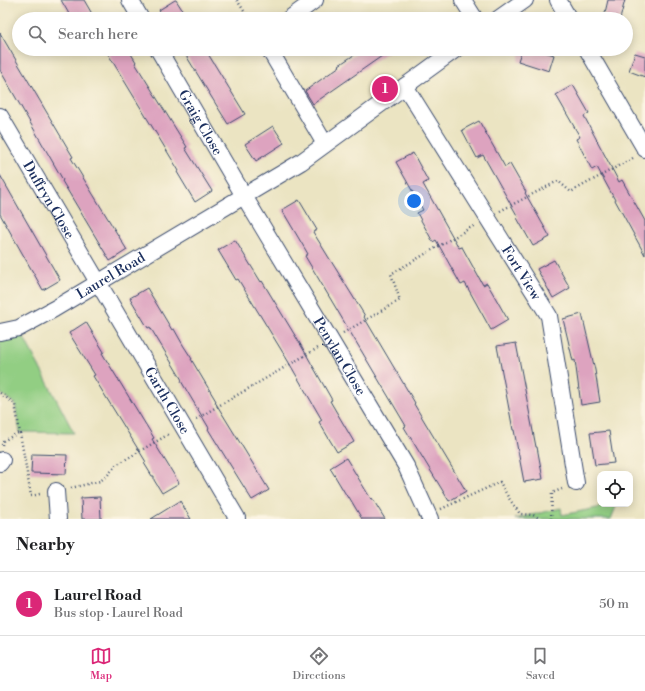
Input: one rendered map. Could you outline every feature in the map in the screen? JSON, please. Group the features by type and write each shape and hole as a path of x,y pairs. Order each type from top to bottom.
{"street":[{"path":"130,0 137,12"},
{"path":"299,12 315,0"},
{"path":"463,0 471,12"},
{"path":"508,12 525,0"},
{"path":"558,0 565,12"},
{"name":"Graig Close","path":"162,56 244,196"},
{"path":"273,56 325,144"},
{"name":"Laurel Road","path":"0,332 19,328 54,309 301,162 446,56"},
{"path":"592,56 640,128 642,152"},
{"name":"Fort View","path":"405,86 549,316 576,483"},
{"name":"Duffryn Close","path":"0,116 97,283"},
{"name":"Penylan Close","path":"244,196 406,466 429,517"},
{"name":"Garth Close","path":"97,283 237,518"},
{"path":"56,491 58,519"}],"path":[{"path":"236,0 244,12"},
{"path":"0,393 15,404 31,496 100,481 107,476 116,465 400,300 391,274 488,217 558,181 571,192 642,152"},
{"path":"429,517 500,482 520,514 533,515 540,519"},
{"path":"551,519 552,493 576,483"}],"green space":[{"path":"19,328 74,433 20,432 15,404 0,393 0,332"},
{"path":"602,507 616,507 611,519 515,519 561,508 562,515"}],"building":[{"path":"61,0 84,0 91,12 68,12"},
{"path":"176,0 184,12 160,12 159,10"},
{"path":"608,0 625,0 622,12 605,12"},
{"path":"0,33 12,53 12,56 14,56 73,157 71,158 127,250 110,261 62,181 63,180 0,70"},
{"path":"635,53 645,56 645,77 629,71"},
{"path":"109,56 132,56 136,62 135,63 187,147 185,148 212,191 195,202 177,172 179,171"},
{"path":"186,56 209,56 245,114 228,124"},
{"path":"352,56 382,56 313,104 305,91 340,66 339,65"},
{"path":"520,56 554,56 549,71 518,61"},
{"path":"573,85 589,113 584,116 619,182 622,180 645,221 645,255 597,167 592,170 576,139 580,137 556,95"},
{"path":"479,121 505,167 510,164 550,237 533,246 483,155 477,158 462,130"},
{"path":"273,126 284,143 256,161 245,144"},
{"path":"413,153 428,181 423,184 459,248 462,247 483,285 487,283 508,320 491,330 465,283 461,285 436,240 433,242 417,213 423,210 396,162"},
{"path":"0,175 60,280 43,290 0,214"},
{"path":"299,200 317,230 313,232 365,316 364,317 415,403 414,404 466,491 449,501 404,427 406,426 305,256 308,254 282,210"},
{"path":"235,240 302,347 332,400 330,401 354,442 337,452 319,422 322,420 288,361 238,279 236,280 218,250"},
{"path":"554,260 570,288 553,298 537,269"},
{"path":"147,288 172,330 174,329 216,401 215,402 269,490 252,500 208,429 209,428 181,381 182,380 150,327 148,328 130,298"},
{"path":"582,314 595,370 600,402 581,405 575,360 573,361 563,319"},
{"path":"86,322 104,352 102,353 154,438 152,439 179,483 162,493 154,480 154,476 152,476 144,463 146,462 93,376 95,375 69,333"},
{"path":"516,343 543,479 524,482 497,346"},
{"path":"609,431 614,463 595,465 590,433"},
{"path":"32,454 67,455 66,474 31,473"},
{"path":"346,458 385,519 362,519 349,497 348,498 330,468"},
{"path":"100,497 101,519 82,519 81,498"},
{"path":"180,501 191,519 151,519"}],"place":[{"name":"Laurel Road","path":"385,89"}]}
